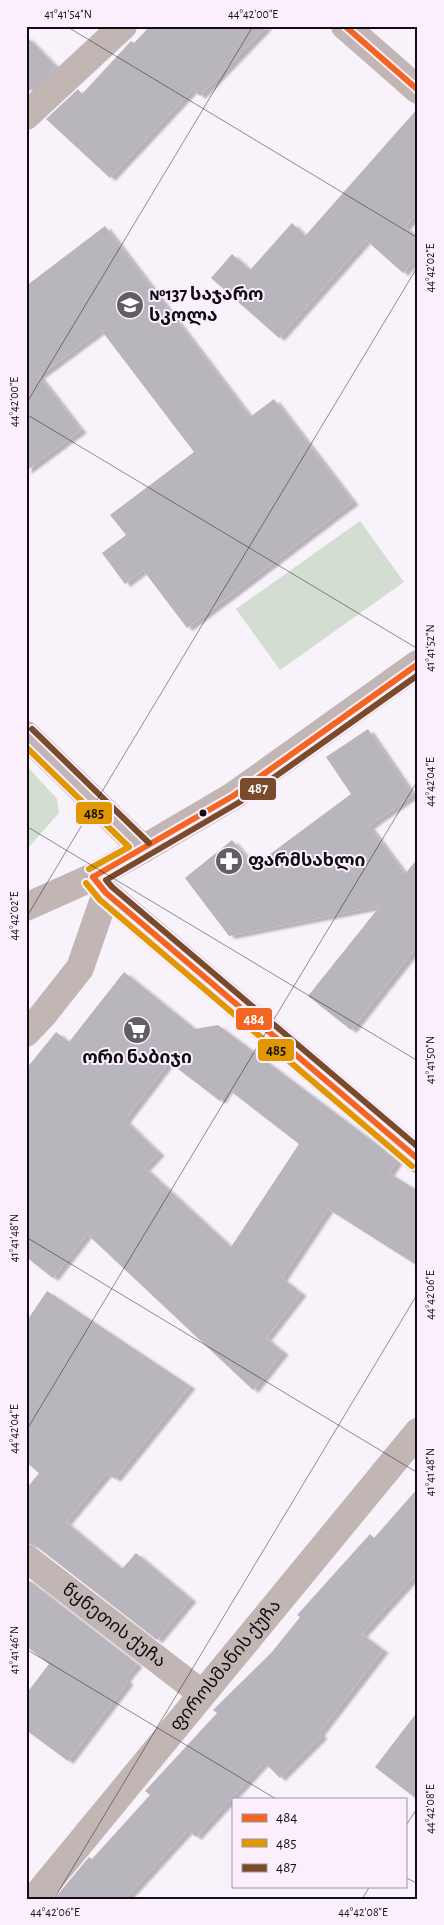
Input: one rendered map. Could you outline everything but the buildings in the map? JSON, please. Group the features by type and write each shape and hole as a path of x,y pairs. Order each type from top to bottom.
{"main road":[{"path":"26,907 100,885 143,849 233,796 418,664"}],"street":[{"path":"26,116 123,26"},
{"path":"345,26 418,90"},
{"path":"26,735 143,849"},
{"path":"26,1033 43,1015 80,968 100,885 418,1160"},
{"name":"ფიროსმანის ქუჩა","path":"34,1899 418,1432"},
{"name":"წყნეთის ქუჩა","path":"26,1558 201,1694"}],"shaded area":[{"path":"360,521 404,582 280,670 236,609"},
{"path":"26,765 57,799 59,813 26,850"}],"transit line":[{"name":"484","path":"345,26 418,90"},
{"name":"484","path":"93,877 233,796 418,664"},
{"name":"487","path":"418,675 238,803 106,880 418,1147"},
{"name":"487","path":"32,729 149,843"},
{"name":"485","path":"26,747 129,847 89,869"},
{"name":"484","path":"93,877 106,893 418,1159"},
{"name":"485","path":"86,883 100,900 412,1166"}],"place":[{"name":"№137 საჯარო სკოლა","path":"130,305"},
{"name":"ფარმსახლი","path":"229,861"},
{"name":"ორი ნაბიჯი","path":"137,1030"}]}
